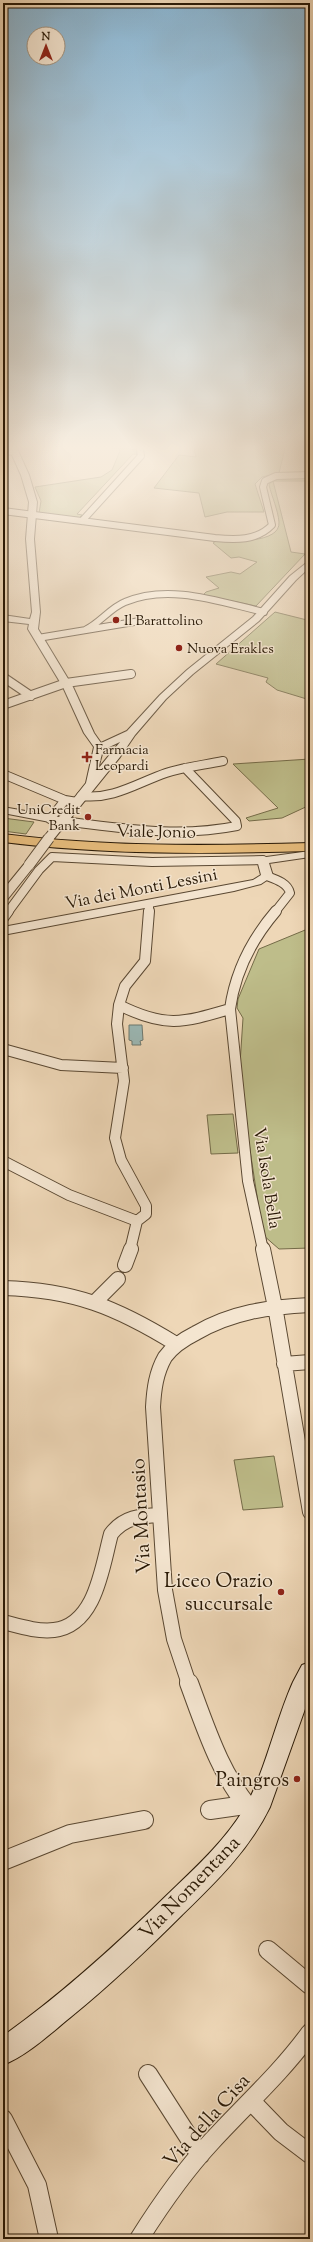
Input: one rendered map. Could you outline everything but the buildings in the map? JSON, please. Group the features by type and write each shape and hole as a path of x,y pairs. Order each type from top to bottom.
{"main road":[{"path":"50,837 136,842 310,844"},
{"name":"Viale Jonio","path":"3,838 66,846 127,849 310,847"},
{"name":"Viale Jonio","path":"3,844 58,850 132,854 310,853"},
{"name":"Via Nomentana","path":"3,2052 90,1983 172,1908 231,1847 249,1810 271,1773 293,1707 310,1673"}],"street":[{"path":"31,549 36,612 35,630 66,683 89,733 100,749 102,758 116,754"},
{"path":"3,898 89,786 132,733 178,683 264,612 310,559"},
{"path":"85,630 98,624 114,608 124,602 152,595 173,594 264,612"},
{"path":"3,618 35,630"},
{"path":"3,624 35,630 85,630 140,621"},
{"path":"3,705 66,683 131,674"},
{"path":"3,677 31,696"},
{"path":"89,786 100,749 132,733"},
{"path":"3,774 65,800 106,796 185,768 223,761"},
{"path":"3,810 50,820 167,833 223,830 236,827 238,824 185,768"},
{"path":"50,820 65,800"},
{"path":"3,918 38,870 52,857 152,862 263,860 310,853"},
{"path":"263,860 266,876"},
{"name":"Via dei Monti Lessini","path":"3,931 244,886 266,876"},
{"name":"Via Isola Bella","path":"266,876 285,885 289,889 290,893 268,920 253,944 236,981 230,1009 248,1181 275,1306 284,1364 307,1482 310,1512"},
{"path":"125,1265 132,1244 137,1221 146,1214 146,1206 121,1160 115,1142 123,1086 123,1068 117,1027 119,1005 125,986 145,961 148,905"},
{"path":"119,1005 148,1019 172,1023 190,1021 230,1009"},
{"path":"3,1049 61,1065 123,1068"},
{"path":"3,1161 69,1195 137,1221"},
{"path":"96,1301 118,1279"},
{"path":"3,1288 41,1290 96,1301 137,1320 176,1344"},
{"name":"Via Montasio","path":"249,1810 224,1775 179,1656 168,1610 160,1515 155,1381 161,1364 176,1344 228,1316 251,1309 275,1306 310,1305"},
{"path":"284,1364 310,1362"},
{"path":"3,1622 40,1632 64,1628 75,1622 89,1607 111,1534 116,1526 129,1518 160,1515"},
{"path":"210,1810 249,1810"},
{"path":"3,1862 70,1834 144,1820"},
{"path":"268,1950 310,1985"},
{"name":"Via della Cisa","path":"139,2239 160,2205 200,2154 252,2102 310,2033"},
{"path":"148,2074 200,2154"},
{"path":"252,2102 281,2132 310,2154"},
{"path":"3,2119 38,2185 50,2239"}],"shaded area":[{"path":"220,549 290,549 291,552 305,554 256,606 203,595 206,592 219,588 206,577 231,572 240,574 257,562 239,557 231,558"},
{"path":"275,612 307,620 310,627 310,700 277,690 266,682 268,678 216,664"},
{"path":"310,759 310,805 282,818 249,821 246,818 278,808 233,764"},
{"path":"3,818 34,822 26,834 3,831"},
{"path":"310,928 310,1248 279,1249 263,1235 248,1137 240,1064 243,1018 237,1008 238,999 259,949"},
{"path":"233,1114 238,1153 211,1154 207,1115"},
{"path":"274,1456 283,1507 243,1510 234,1460"}],"water":[{"path":"129,1025 142,1025 143,1040 140,1041 141,1045 132,1045 132,1041 129,1040"}],"place":[{"name":"Il Barattolino","path":"116,620"},
{"name":"Nuova Erakles","path":"179,648"},
{"name":"Farmacia Leopardi","path":"87,757"},
{"name":"UniCredit Bank","path":"88,817"},
{"name":"Liceo Orazio succursale","path":"281,1592"},
{"name":"Paingros","path":"297,1779"}]}
